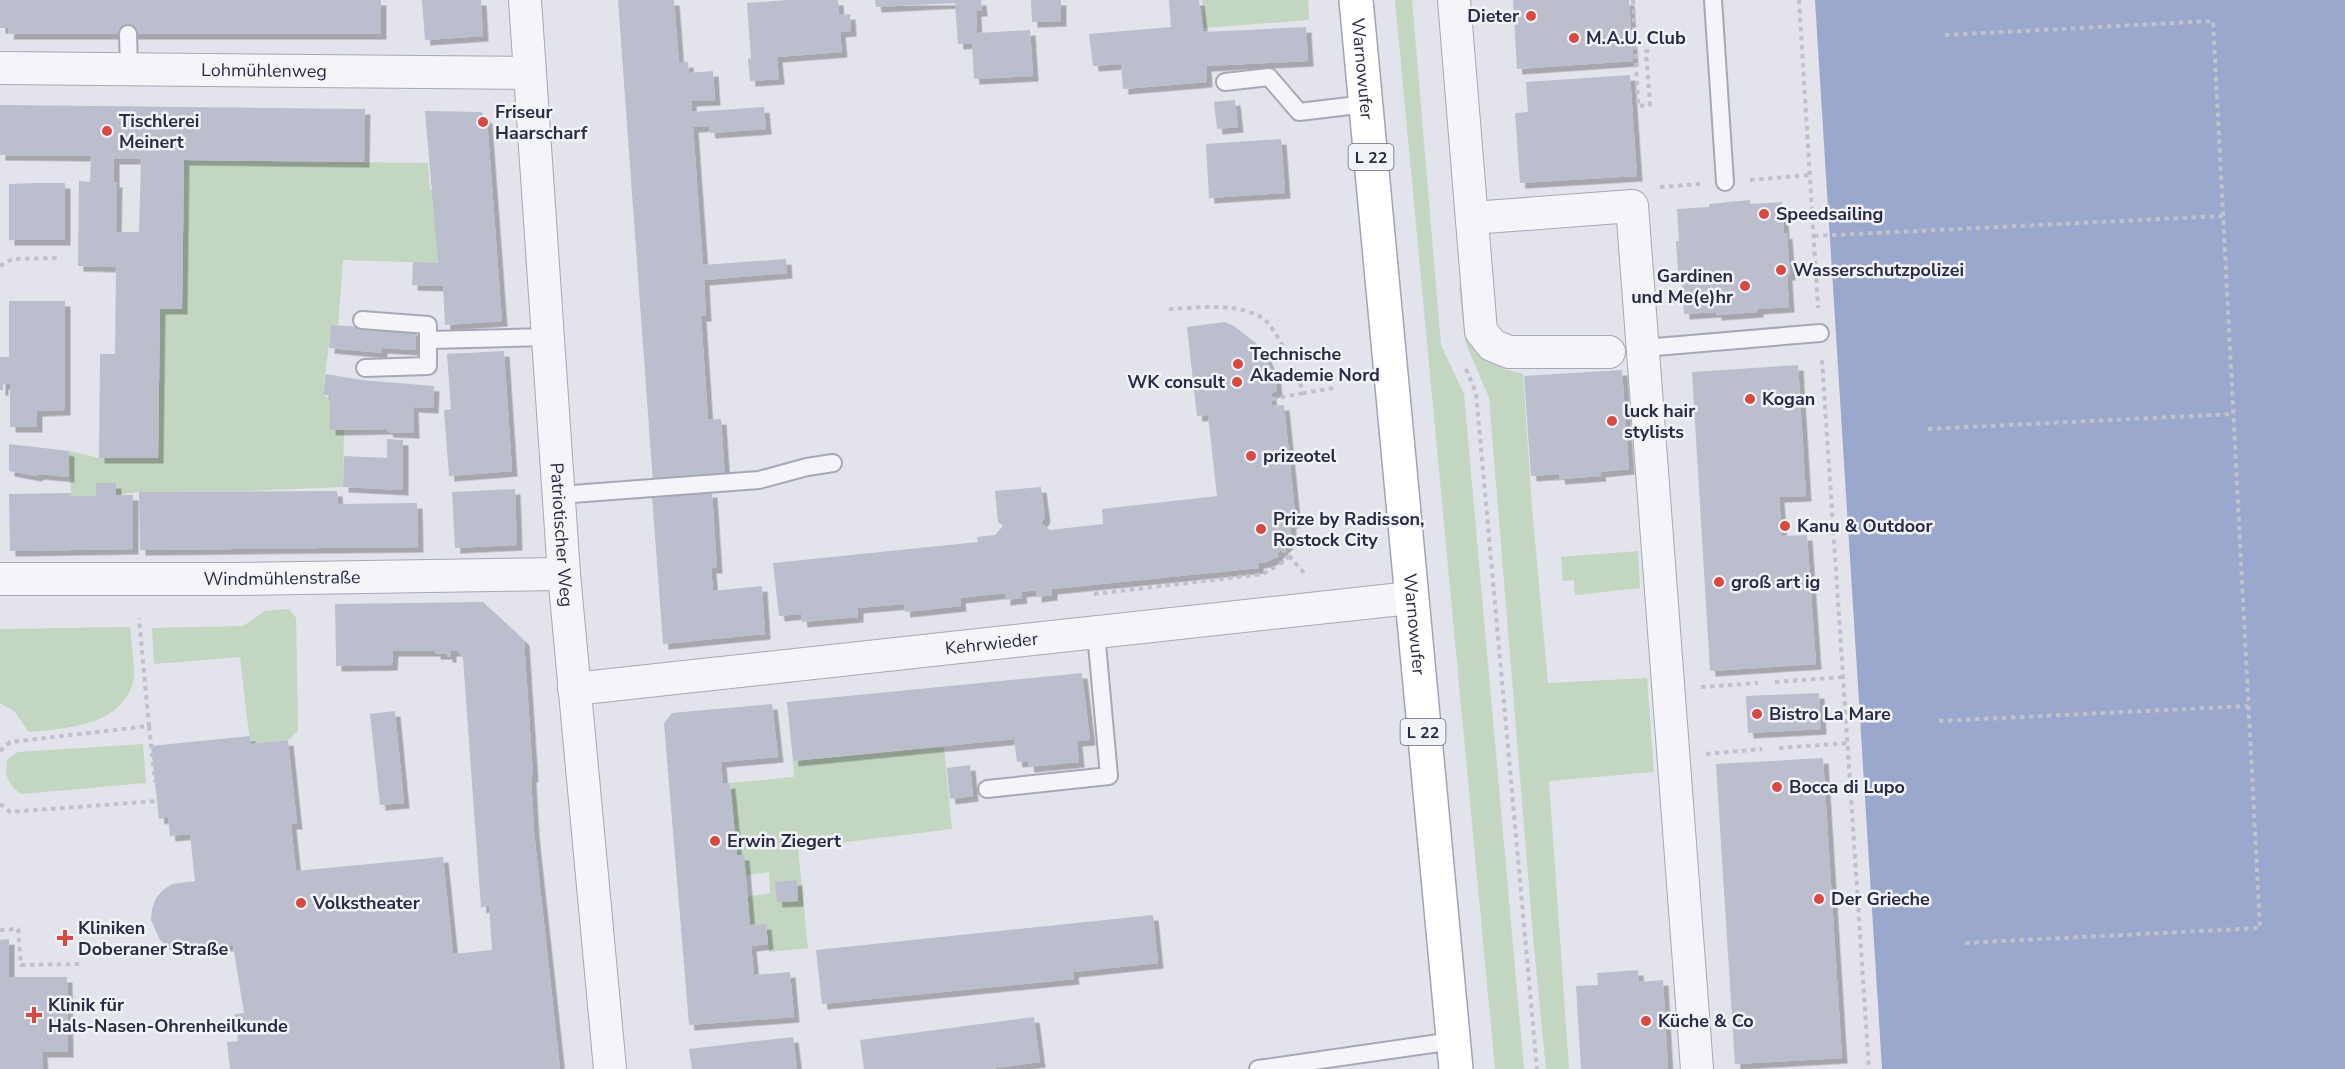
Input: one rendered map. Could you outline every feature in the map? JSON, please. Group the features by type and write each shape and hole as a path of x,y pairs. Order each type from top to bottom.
{"main road":[{"name":"Warnowufer","path":"1356,0 1454,1055"}],"street":[{"name":"Patriotischer Weg","path":"525,0 564,574 610,1069"},
{"path":"1454,0 1481,331 1492,345 1509,352 1609,352"},
{"name":"Lohmühlenweg","path":"0,68 529,74"},
{"path":"1472,218 1632,206 1697,1069"},
{"name":"Windmühlenstraße","path":"0,579 234,579 564,574"},
{"name":"Kehrwieder","path":"575,701 1096,633 1410,598"}],"lane":[{"path":"1713,0 1725,182"},
{"path":"128,34 129,69"},
{"path":"1225,82 1269,77 1299,112 1366,104"},
{"path":"362,320 428,325 430,340 428,366 365,368"},
{"path":"1644,348 1820,333"},
{"path":"430,340 548,337"},
{"path":"559,495 759,480 807,467 833,463"},
{"path":"987,789 1108,776 1096,633"},
{"path":"1258,1069 1454,1055"}],"path":[{"path":"1633,0 1638,106 1650,105 1646,51 1650,51"},
{"path":"1799,0 1869,1069"},
{"path":"1945,35 2213,21 2260,928 1964,943"},
{"path":"1814,236 2223,216"},
{"path":"0,266 12,259 61,258"},
{"path":"1169,309 1227,307 1263,317 1288,353 1304,393"},
{"path":"1464,365 1476,393 1537,1069"},
{"path":"1272,399 1334,388"},
{"path":"1928,429 2233,414"},
{"path":"1282,549 1303,572"},
{"path":"1094,594 1263,574 1289,556"},
{"path":"140,618 155,783"},
{"path":"1775,682 1844,677"},
{"path":"1668,689 1758,683"},
{"path":"1939,721 2248,706"},
{"path":"0,751 10,742 149,726"},
{"path":"1779,748 1848,743"},
{"path":"1674,756 1762,749"},
{"path":"0,804 10,812 157,801"},
{"path":"0,930 18,929 21,965 79,964"}],"green space":[{"path":"1202,0 1308,0 1309,20 1204,28"},
{"path":"1395,0 1412,0 1441,345 1464,394 1524,1069 1495,1069"},
{"path":"184,160 428,163 430,190 433,190 438,263 343,260 338,326 331,326 323,394 330,400 330,430 344,430 343,487 139,492 116,495 116,483 96,483 96,496 71,496 69,451 99,458 158,458 160,309 182,309"},
{"path":"1459,286 1463,287 1470,334 1480,354 1489,362 1523,374 1532,508 1548,683 1647,678 1654,772 1549,781 1569,1069 1546,1069 1489,398 1465,341"},
{"path":"1638,551 1640,588 1575,595 1574,580 1563,581 1561,557"},
{"path":"289,609 296,618 298,731 288,740 250,744 240,657 154,664 152,628 243,626 265,611"},
{"path":"130,627 134,664 133,683 126,698 104,717 59,729 29,732 14,711 0,703 0,629"},
{"path":"143,744 146,783 21,794 10,783 6,771 7,760 18,752"},
{"path":"944,747 952,829 798,848 808,948 769,952 766,924 750,925 747,897 770,893 769,872 746,875 737,855 730,783 794,777 793,761"}],"water":[{"path":"1815,0 2345,0 2345,1069 1882,1069"}],"building":[{"path":"0,0 381,0 381,34 8,34 9,28 0,28"},
{"path":"422,0 481,0 483,36 425,40"},
{"path":"618,0 674,0 679,63 688,62 689,73 713,71 715,100 691,101 692,112 764,107 766,129 710,133 709,126 693,127 703,265 786,259 787,273 704,280 706,316 701,316 708,420 721,419 725,478 653,483"},
{"path":"838,0 839,15 850,14 851,31 840,32 842,52 777,57 779,79 750,81 748,58 751,59 747,3"},
{"path":"875,0 981,0 982,11 976,11 977,33 1030,30 1033,76 974,79 972,43 958,44 955,3 876,7"},
{"path":"1031,0 1061,0 1061,21 1032,22"},
{"path":"1169,0 1199,0 1203,32 1306,27 1308,61 1206,66 1207,82 1123,89 1121,64 1093,66 1089,34 1171,27"},
{"name":"M.A.U. Club","path":"1513,0 1629,0 1633,61 1517,69"},
{"path":"1630,75 1637,176 1520,183 1515,113 1528,112 1526,82"},
{"path":"1235,100 1238,127 1217,129 1214,102"},
{"path":"0,105 365,109 364,162 184,160 182,309 160,309 158,458 99,458 100,354 115,354 116,267 78,266 79,181 90,182 91,156 0,155","holes":["114,159 141,159 139,232 116,232 117,182 114,182"]},
{"path":"425,111 481,112 487,119 502,321 445,325 443,286 412,285 413,262 438,263"},
{"path":"1281,139 1285,193 1209,198 1206,144"},
{"path":"65,183 65,240 9,240 9,184"},
{"path":"1750,200 1750,204 1782,202 1790,275 1787,275 1789,307 1716,315 1716,312 1684,314 1676,241 1679,241 1677,209 1709,207 1709,204"},
{"path":"9,301 65,301 65,410 37,411 37,427 10,427 10,384 3,384 3,390 0,390 0,357 9,357"},
{"path":"1225,322 1234,326 1257,344 1266,357 1276,380 1277,391 1271,393 1272,406 1284,405 1296,522 1291,523 1290,538 1277,554 1279,556 1258,563 1259,568 1052,589 1052,595 1036,597 1036,590 1021,592 1022,598 1005,600 1005,593 960,598 961,606 905,612 904,604 858,608 858,617 802,622 801,614 779,616 773,563 978,542 977,537 995,535 1003,526 998,522 995,491 1041,487 1045,517 1041,523 1050,530 1103,524 1102,509 1217,496 1208,415 1197,416 1187,327"},
{"path":"331,325 416,330 415,350 382,348 382,353 329,348"},
{"path":"504,351 512,471 449,476 444,410 451,409 447,354"},
{"path":"1798,365 1806,496 1779,497 1782,536 1807,535 1816,664 1710,671 1692,372"},
{"path":"1622,370 1629,469 1600,472 1601,476 1560,479 1559,474 1531,476 1524,376"},
{"path":"326,374 361,380 434,386 433,408 413,407 414,433 388,432 387,429 330,430 330,396 323,394"},
{"path":"387,439 403,440 403,490 343,487 344,456 387,458"},
{"path":"9,444 69,451 69,477 39,474 36,476 9,471"},
{"path":"96,483 116,483 116,495 133,495 133,549 10,551 9,494 71,493 71,496 96,496"},
{"path":"515,489 517,545 455,548 452,492"},
{"path":"337,491 338,504 417,503 418,547 140,550 139,492"},
{"path":"712,492 717,568 711,568 713,591 762,586 765,634 663,644 652,496"},
{"name":"Volkstheater","path":"483,602 524,640 533,776 531,778 534,832 560,1069 230,1069 227,1042 238,1041 235,1014 244,1013 233,945 179,951 168,947 160,940 151,920 156,898 163,890 172,884 195,881 190,834 170,836 168,817 159,819 151,746 250,736 250,744 288,740 297,824 291,824 296,871 443,857 453,954 492,950 489,905 481,908 463,658 458,651 451,651 451,657 447,657 447,654 435,654 435,651 393,651 392,665 336,666 335,604"},
{"path":"1082,673 1090,740 1077,741 1079,762 1029,767 1028,761 1017,762 1014,739 793,761 787,702"},
{"path":"1819,693 1821,729 1748,733 1746,696"},
{"path":"772,704 778,757 721,762 723,784 730,783 737,855 744,855 750,925 766,924 768,944 751,946 754,975 790,972 794,1017 689,1025 664,723 672,713"},
{"path":"395,711 404,803 380,805 370,714"},
{"path":"1823,758 1842,1058 1735,1064 1716,764"},
{"path":"970,765 973,796 950,799 947,768"},
{"path":"797,880 798,901 777,902 775,882"},
{"path":"1153,915 1158,963 1073,972 1074,979 822,1004 816,950"},
{"name":"Klinik für Hals-Nasen-Ohrenheilkunde","path":"9,939 9,977 67,977 68,1052 42,1052 43,1069 0,1069 0,940"},
{"path":"1638,970 1639,982 1663,980 1668,1069 1581,1069 1576,986 1598,985 1597,973"},
{"path":"1034,1017 1040,1062 989,1069 864,1069 860,1040"},
{"path":"793,1037 797,1069 692,1069 689,1049"}],"place":[{"name":"Dieter","path":"1531,16"},
{"name":"M.A.U. Club","path":"1574,38"},
{"name":"Friseur Haarscharf","path":"483,122"},
{"name":"Tischlerei Meinert","path":"107,131"},
{"name":"Speedsailing","path":"1764,214"},
{"name":"Wasserschutzpolizei","path":"1781,270"},
{"name":"Gardinen und Me(e)hr","path":"1745,286"},
{"name":"Technische Akademie Nord","path":"1238,364"},
{"name":"WK consult","path":"1237,382"},
{"name":"Kogan","path":"1750,399"},
{"name":"luck hair stylists","path":"1612,421"},
{"name":"prizeotel","path":"1251,456"},
{"name":"Kanu & Outdoor","path":"1785,526"},
{"name":"Prize by Radisson, Rostock City","path":"1261,529"},
{"name":"groß art ig","path":"1719,582"},
{"name":"Bistro La Mare","path":"1757,714"},
{"name":"Bocca di Lupo","path":"1777,787"},
{"name":"Erwin Ziegert","path":"715,841"},
{"name":"Der Grieche","path":"1819,899"},
{"name":"Volkstheater","path":"301,903"},
{"name":"Kliniken Doberaner Straße","path":"65,938"},
{"name":"Klinik für Hals-Nasen-Ohrenheilkunde","path":"34,1015"},
{"name":"Küche & Co","path":"1646,1021"}]}
